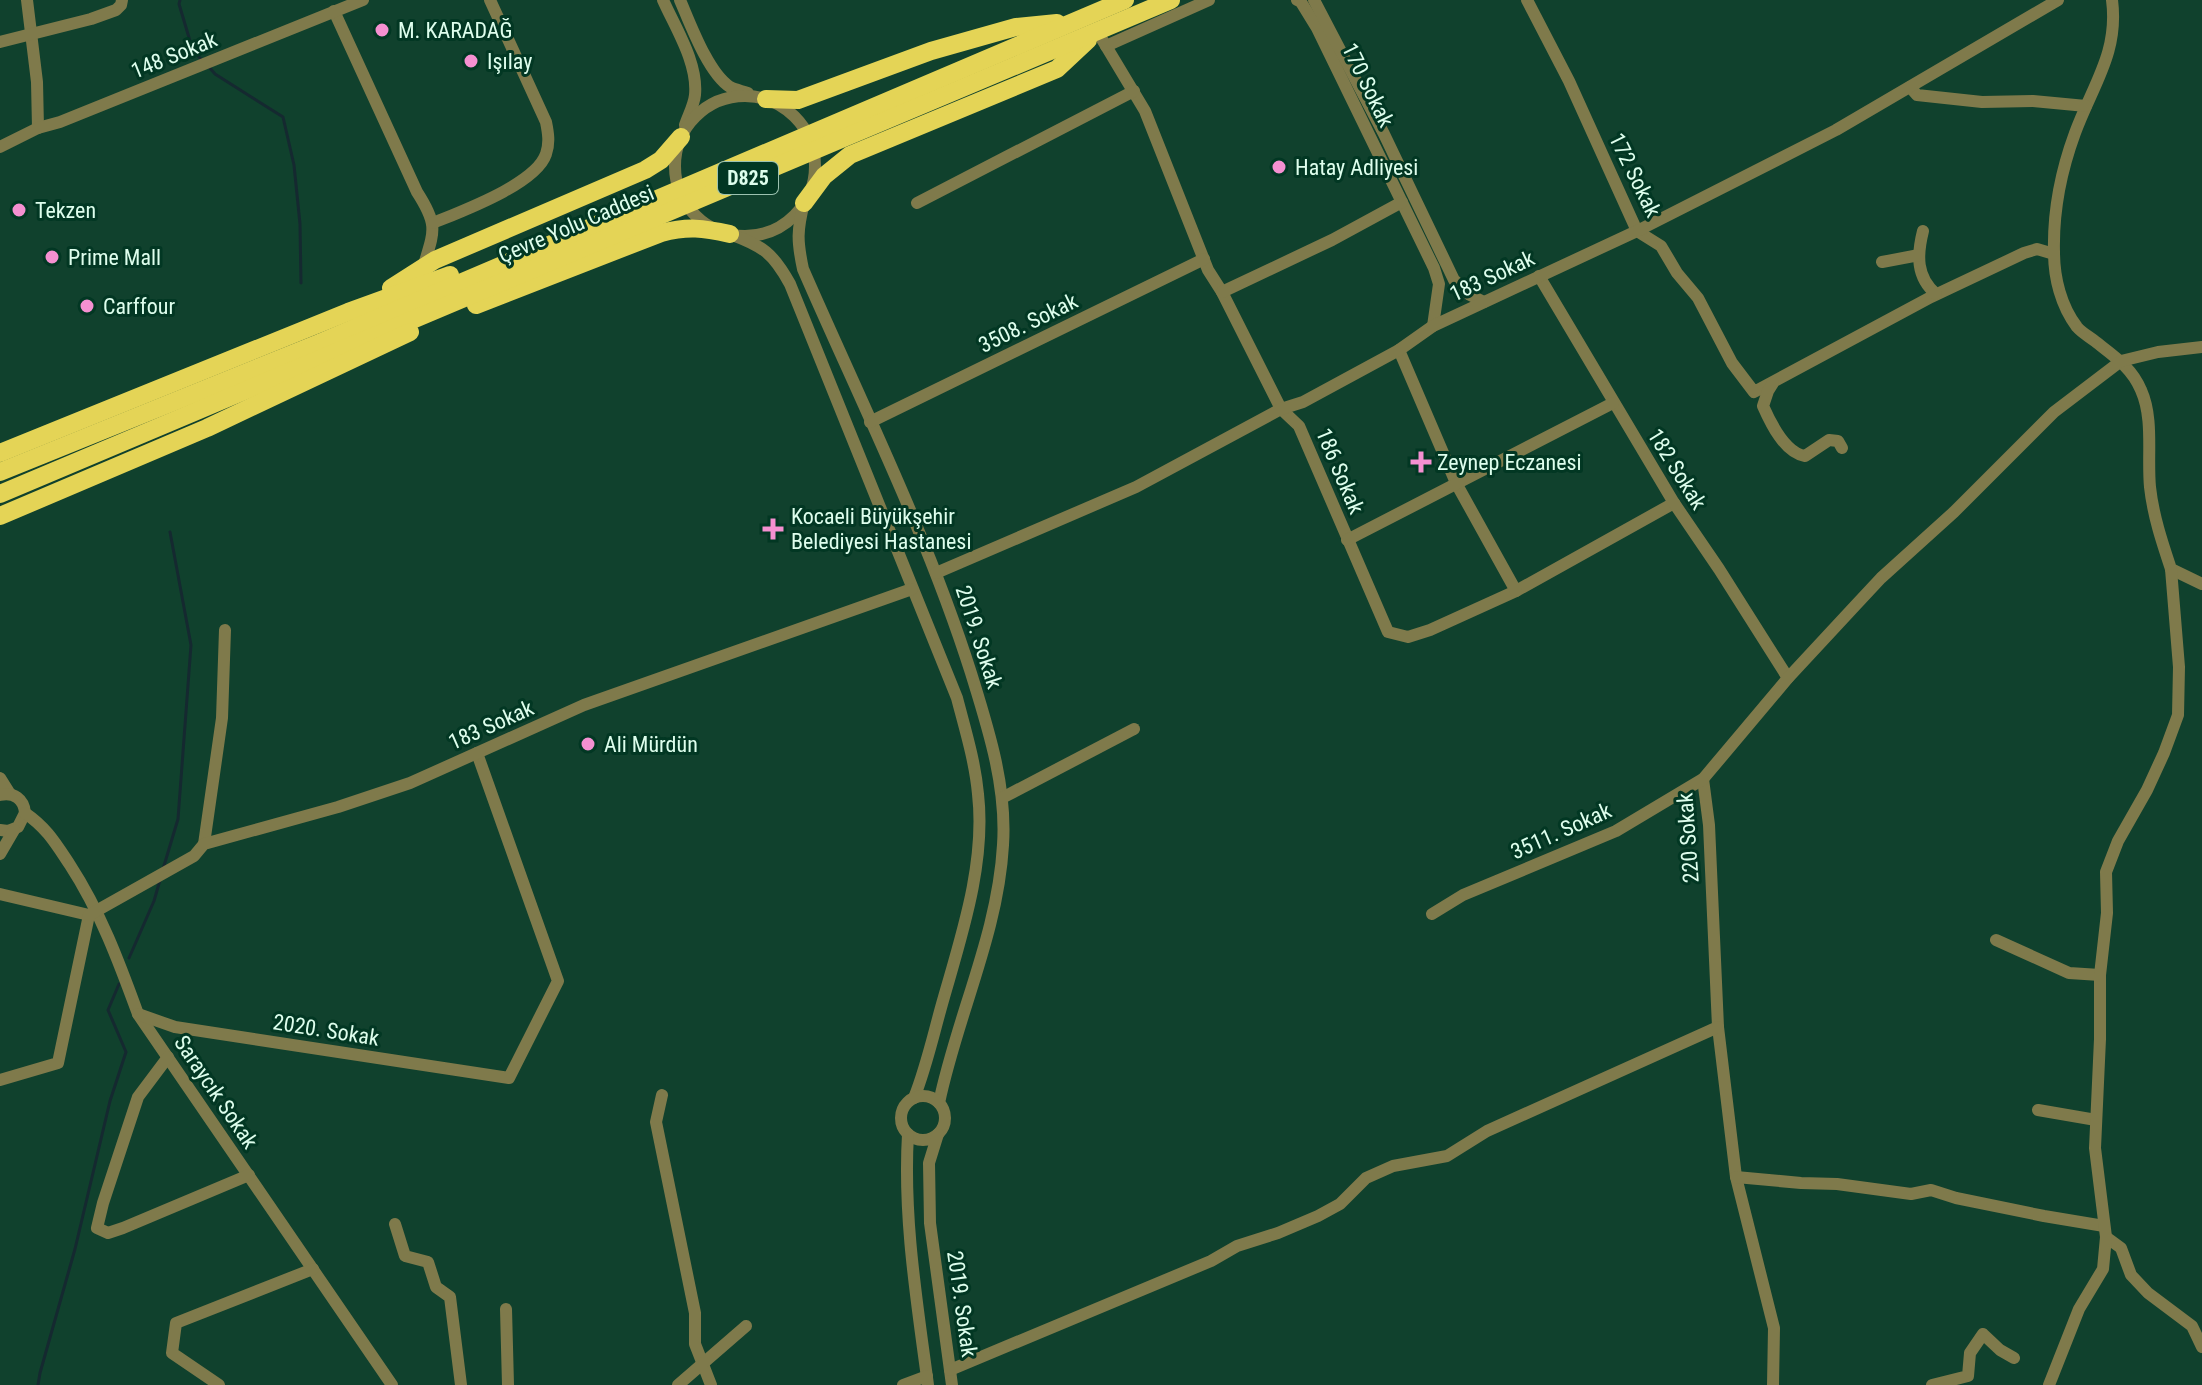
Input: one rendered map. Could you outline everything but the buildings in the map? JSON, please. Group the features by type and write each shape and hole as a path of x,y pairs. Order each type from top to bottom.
{"highway":[{"name":"Çevre Yolu Caddesi","path":"0,494 666,195 1125,0"},
{"name":"Çevre Yolu Caddesi","path":"0,472 580,249 1102,38 1171,0"},
{"path":"766,99 798,100 931,51 1016,27 1076,21"},
{"path":"804,203 824,176 850,155 1057,69 1102,38"},
{"path":"363,306 435,260 645,170 661,160 681,137"},
{"path":"0,453 363,306 666,195"},
{"path":"428,323 661,233 699,227 730,234"},
{"path":"0,516 207,428 338,368 580,249"}],"street":[{"path":"27,0 37,82 38,128"},
{"path":"0,42 116,10 122,0"},
{"name":"148 Sokak","path":"0,147 38,128 60,122 363,0"},
{"path":"433,223 521,183 543,162 547,153 546,122 490,0"},
{"path":"663,0 694,76 695,96 676,154 675,172 683,197 699,218 730,234 752,235 772,230 790,219 804,203 812,186 815,168 810,142 797,118 783,107 729,86 701,50 680,0"},
{"path":"1102,38 1209,0"},
{"name":"170 Sokak","path":"1297,0 1317,28 1434,268 1439,284 1433,326"},
{"name":"170 Sokak","path":"1314,0 1384,134 1454,280 1470,295 1484,302"},
{"name":"172 Sokak","path":"1527,0 1569,81 1637,231 1661,246 1677,273 1698,298 1732,363 1754,392 1775,381"},
{"name":"183 Sokak","path":"936,573 1136,487 1399,350 1433,326 1637,231 1836,130 2058,0"},
{"path":"2049,1385 2079,1309 2103,1269 2105,1231 2095,1148 2100,975 2107,913 2106,872 2118,841 2153,778 2178,715 2179,667 2171,569 2152,505 2145,402 2135,379 2121,361 2077,327 2060,296 2054,254 2057,202 2063,171 2076,131 2109,53 2114,12 2112,0"},
{"path":"334,11 433,223 433,235 423,268"},
{"name":"186 Sokak","path":"1102,38 1145,111 1204,259 1281,409 1299,426 1388,632 1408,637 1430,630 1516,591 1674,503"},
{"path":"1910,87 1917,95 1982,102 2033,101 2086,106"},
{"path":"917,203 1134,91"},
{"path":"681,137 691,120 707,107 726,98 746,96 766,99"},
{"path":"1222,292 1332,240 1402,202"},
{"name":"2019. Sokak","path":"804,203 798,227 803,269 954,620 993,746 1004,808 1003,848 993,918 946,1070 939,1103 945,1115 944,1122 929,1163 930,1223 952,1385"},
{"path":"1923,231 1919,255 1921,274 1927,287 1936,294"},
{"name":"2019. Sokak","path":"730,234 759,244 784,272 790,284 957,698 971,752 978,796 978,846 970,897 923,1072 914,1098 908,1102 902,1115 908,1134 906,1178 912,1262 927,1380"},
{"path":"1842,448 1838,441 1829,440 1805,456 1793,452 1763,406 1775,381 1936,294 2024,253 2037,249 2054,254"},
{"path":"1882,262 1919,255"},
{"name":"3508. Sokak","path":"870,422 1204,259"},
{"name":"182 Sokak","path":"1539,276 1674,503 1788,678"},
{"path":"2121,361 2158,352 2202,347"},
{"path":"1399,350 1456,483 1516,591"},
{"name":"220 Sokak","path":"1773,1385 1774,1328 1736,1177 1718,1027 1709,825 1703,779 1788,678 1881,578 1954,512 2041,424 2121,361"},
{"path":"1347,540 1613,403"},
{"path":"2171,569 2202,584"},
{"name":"183 Sokak","path":"92,912 194,856 204,844 353,803 410,783 584,705 912,589"},
{"path":"204,844 222,718 225,630"},
{"path":"1002,798 1134,729"},
{"name":"2020. Sokak","path":"138,1014 175,1027 509,1078 558,981 477,753"},
{"name":"Saraycık Sokak","path":"0,778 5,794 23,803 25,813 40,823 52,837 89,895 92,912 119,961 138,1014 392,1385"},
{"name":"3511. Sokak","path":"1432,914 1463,895 1616,831 1703,779"},
{"path":"0,854 7,830 22,823 25,813"},
{"path":"0,894 92,912 58,1063 0,1080"},
{"path":"1996,940 2069,973 2100,975"},
{"path":"950,1370 1199,1266 1237,1246 1318,1216 1340,1204 1366,1178 1393,1166 1447,1156 1487,1131 1718,1027"},
{"path":"168,1057 138,1097 97,1228 108,1233 123,1228 249,1175"},
{"path":"662,1095 656,1122 695,1313 695,1344 711,1385"},
{"path":"914,1098 927,1097 939,1103"},
{"path":"2038,1110 2096,1120"},
{"path":"908,1134 926,1139 938,1134"},
{"path":"1736,1177 1837,1184 1911,1194 1931,1190 2105,1231 2121,1248 2131,1275 2148,1293 2192,1326 2202,1347"},
{"path":"395,1224 405,1256 428,1262 436,1287 450,1297 461,1385"},
{"path":"219,1385 172,1353 176,1323 313,1269"},
{"path":"506,1309 508,1385"},
{"path":"678,1385 746,1326"},
{"path":"1932,1385 1968,1376 1970,1353 1983,1334 2014,1358"},
{"path":"903,1385 927,1380"}],"waterway":[{"path":"180,0 193,51 201,59"},
{"path":"209,67 215,74 283,117 294,165 300,224 301,283"},
{"path":"163,869 178,819 191,645 170,532"},
{"path":"129,958 160,880"},
{"path":"38,1385 75,1249 110,1101 126,1052 108,1010 119,984"}],"place":[{"name":"M. KARADAĞ","path":"382,30"},
{"name":"Işılay","path":"471,61"},
{"name":"Hatay Adliyesi","path":"1279,167"},
{"name":"Tekzen","path":"19,210"},
{"name":"Prime Mall","path":"52,257"},
{"name":"Carffour","path":"87,306"},
{"name":"Zeynep Eczanesi","path":"1421,462"},
{"name":"Kocaeli Büyükşehir Belediyesi Hastanesi","path":"773,529"},
{"name":"Ali Mürdün","path":"588,744"}]}
